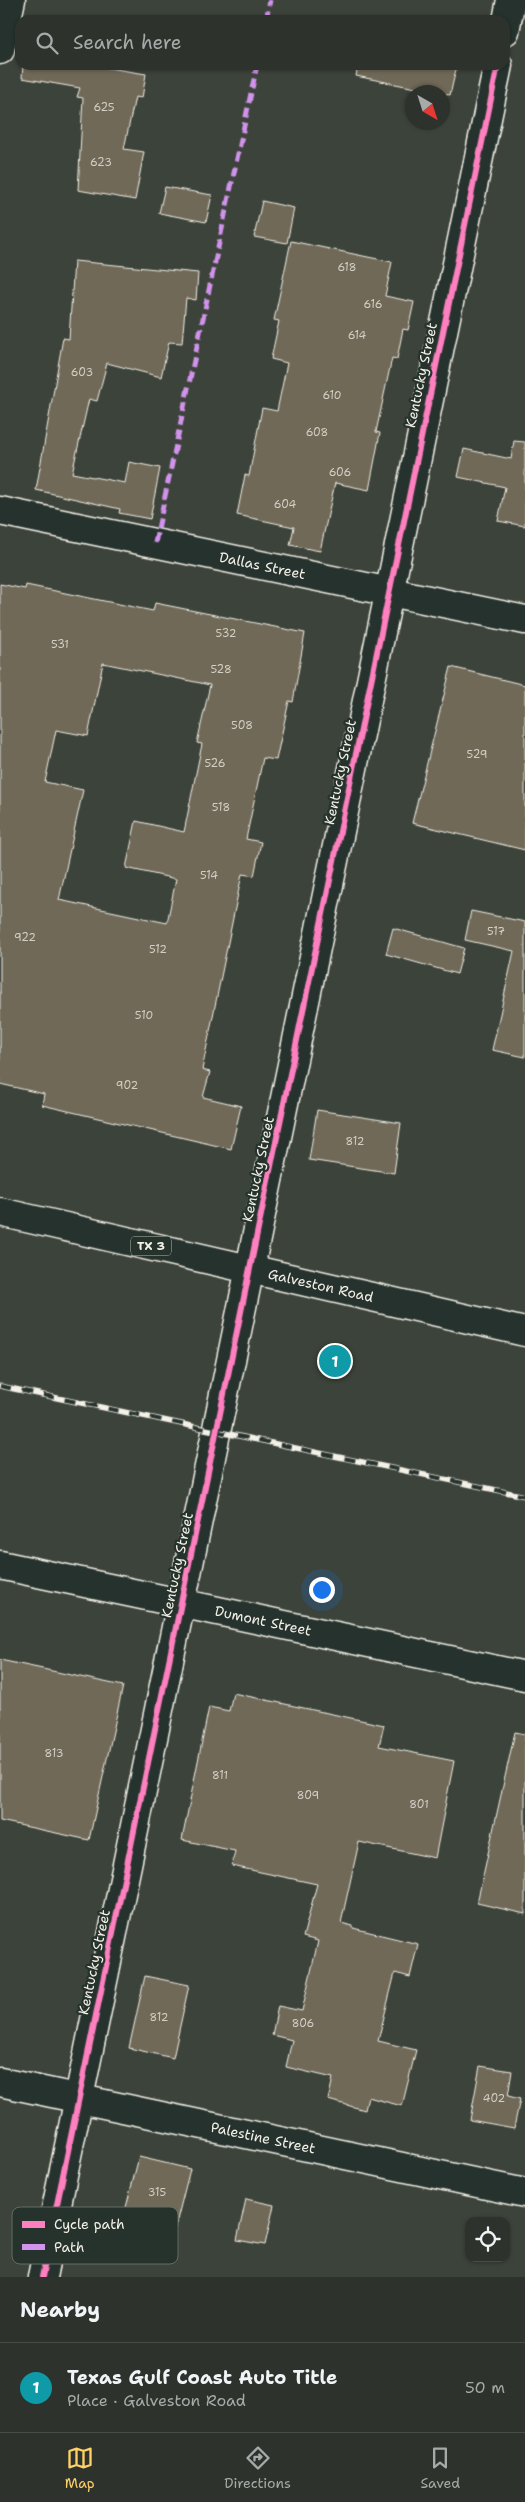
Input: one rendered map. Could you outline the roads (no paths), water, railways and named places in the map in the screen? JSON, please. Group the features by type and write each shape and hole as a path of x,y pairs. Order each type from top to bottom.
{"street":[{"path":"0,50 11,0"},
{"path":"508,15 511,0"},
{"path":"515,0 525,2"},
{"name":"Kentucky Street","path":"56,2207 497,70"},
{"name":"Dallas Street","path":"0,511 525,620"},
{"name":"Galveston Road","path":"0,1212 525,1332"},
{"name":"Dumont Street","path":"0,1565 525,1676"},
{"name":"Palestine Street","path":"0,2082 525,2193"},
{"name":"Kentucky Street","path":"42,2277 45,2264"}],"railway":[{"path":"0,1386 525,1496"}],"place":[{"name":"Texas Gulf Coast Auto Title","path":"335,1361"}]}
